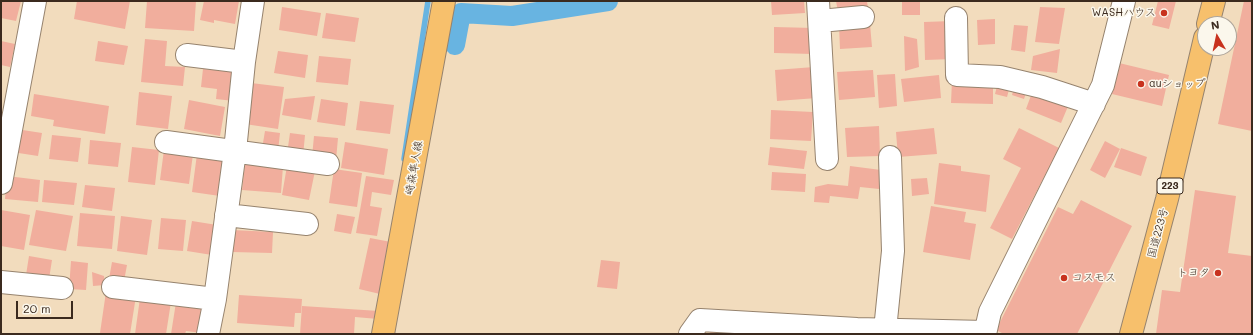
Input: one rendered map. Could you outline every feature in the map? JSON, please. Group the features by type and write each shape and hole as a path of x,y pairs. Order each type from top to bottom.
{"main road":[{"name":"崎森隼人線","path":"383,334 444,1"},
{"path":"1210,16 1214,1"},
{"name":"国道223号","path":"1131,334 1167,199 1201,56"}],"street":[{"path":"1,183 35,1"},
{"path":"208,334 215,299 235,151 244,62 253,1"},
{"path":"690,334 700,320 886,330 985,333 990,312 1103,85 1124,1"},
{"path":"827,159 819,11 863,17"},
{"path":"956,18 957,75 1000,77 1042,87 1094,104"},
{"path":"187,54 244,62"},
{"path":"166,142 328,164"},
{"path":"886,330 893,251 890,157"},
{"path":"226,215 307,224"},
{"path":"1,282 62,288"},
{"path":"113,287 215,299"}],"building":[{"path":"1,1 21,1 16,21 1,18"},
{"path":"77,1 130,1 125,29 74,19"},
{"path":"147,1 196,1 194,31 145,28"},
{"path":"204,1 239,1 235,24 214,20 214,23 200,20"},
{"path":"771,1 804,1 805,13 772,15"},
{"path":"836,1 867,1 868,9 838,12"},
{"path":"902,1 920,1 920,15 902,15"},
{"name":"WASHハウス","path":"1158,1 1176,1 1169,29 1152,25"},
{"path":"1244,1 1252,1 1252,131 1218,124 1232,56 1237,56 1237,34"},
{"path":"282,7 321,13 317,36 279,30"},
{"path":"1040,7 1065,8 1059,44 1035,42"},
{"path":"326,13 359,18 355,42 322,38"},
{"path":"995,19 995,44 978,45 977,20"},
{"path":"952,21 953,59 925,60 924,22"},
{"path":"870,24 872,47 840,49 839,26"},
{"path":"1014,25 1028,26 1025,52 1011,50"},
{"path":"774,27 814,28 813,54 774,53"},
{"path":"904,36 917,39 919,67 905,71"},
{"path":"145,39 167,41 165,66 185,67 183,86 141,82"},
{"path":"1,41 15,44 10,67 1,65"},
{"path":"98,41 128,46 124,65 95,61"},
{"path":"1060,49 1057,73 1031,70 1033,56"},
{"path":"278,51 308,55 305,78 274,73"},
{"path":"319,56 351,59 348,85 316,82"},
{"name":"auショップ","path":"1119,63 1169,75 1162,106 1112,94"},
{"path":"814,67 817,98 777,101 775,70"},
{"path":"203,69 237,72 234,101 216,99 217,89 201,87"},
{"path":"873,70 875,97 839,100 837,72"},
{"path":"895,74 897,106 879,108 877,75"},
{"path":"939,75 941,98 904,102 901,79"},
{"path":"952,80 993,81 993,104 951,103"},
{"path":"998,82 1010,86 1007,97 995,94"},
{"path":"251,83 284,87 278,129 245,124"},
{"path":"1015,85 1027,90 1024,99 1012,95"},
{"path":"1033,90 1069,104 1061,123 1026,109"},
{"path":"139,92 172,96 168,129 136,125"},
{"path":"34,94 109,106 105,134 53,126 54,120 31,116"},
{"path":"315,96 311,120 282,115 285,99"},
{"path":"321,99 348,103 345,126 317,122"},
{"path":"189,100 225,107 220,136 184,129"},
{"path":"360,101 394,105 390,134 356,130"},
{"path":"771,110 813,112 811,141 770,139"},
{"path":"879,126 880,156 847,157 845,128"},
{"path":"934,128 937,154 898,157 896,132"},
{"path":"1019,128 1059,148 1012,239 990,228 1021,168 1003,159"},
{"path":"16,129 42,133 38,156 12,152"},
{"path":"265,131 280,133 278,151 262,149"},
{"path":"290,133 305,135 303,156 287,154"},
{"path":"52,135 81,138 78,162 49,159"},
{"path":"314,136 338,138 336,160 312,157"},
{"path":"90,140 121,143 118,167 88,164"},
{"path":"1105,141 1120,149 1105,178 1090,170"},
{"path":"345,142 388,149 384,175 341,168"},
{"path":"132,147 159,150 155,185 128,182"},
{"path":"770,147 807,151 804,169 768,165"},
{"path":"1121,148 1147,157 1141,176 1114,167"},
{"path":"164,150 193,154 189,184 160,180"},
{"path":"197,154 226,155 220,196 192,192"},
{"path":"245,163 283,166 281,193 242,190"},
{"path":"939,163 961,166 961,171 990,175 986,212 934,204"},
{"path":"287,166 315,171 309,200 282,195"},
{"path":"850,166 881,170 879,189 860,187 858,199 830,196 829,203 814,202 815,187 828,184 848,186"},
{"path":"334,169 362,173 357,207 329,203"},
{"path":"772,172 806,174 805,192 771,190"},
{"path":"7,176 40,180 38,202 5,199"},
{"path":"366,176 394,180 391,195 372,192 370,206 382,208 377,236 356,233"},
{"path":"927,178 929,194 912,196 911,179"},
{"path":"44,180 77,183 74,205 42,202"},
{"path":"85,185 115,188 112,211 82,207"},
{"name":"トヨタ","path":"1195,190 1236,196 1228,253 1252,256 1252,334 1156,334 1162,290 1180,292"},
{"name":"コスモス","path":"1081,200 1132,226 1077,334 1004,334 996,330 1058,207 1073,214"},
{"path":"931,206 966,212 964,222 976,224 970,260 923,252"},
{"path":"1,210 30,215 24,250 1,246"},
{"path":"36,210 73,216 66,251 29,245"},
{"path":"80,213 115,216 112,249 77,246"},
{"path":"337,214 355,217 351,234 334,231"},
{"path":"121,216 152,220 147,255 117,251"},
{"path":"161,218 186,220 183,251 158,249"},
{"path":"192,221 217,225 212,255 187,251"},
{"path":"232,230 273,232 272,253 232,252"},
{"path":"370,238 391,242 380,294 359,289"},
{"path":"29,256 52,260 49,279 26,275"},
{"path":"601,260 620,262 617,289 597,287"},
{"path":"71,261 88,263 86,290 69,289"},
{"path":"112,262 127,265 124,281 109,279"},
{"path":"92,272 104,276 105,285 93,286"},
{"path":"106,292 136,296 130,334 100,333"},
{"path":"239,295 302,299 301,313 295,313 294,327 237,323"},
{"path":"177,296 208,301 202,333 186,331 185,334 171,334"},
{"path":"140,298 171,302 166,334 135,334"},
{"path":"302,306 379,311 378,319 355,317 354,334 300,334"},
{"path":"711,325 754,334 710,334"}],"waterway":[{"path":"404,159 428,1"},
{"path":"455,45 461,13 512,16 608,1"}],"place":[{"name":"WASHハウス","path":"1164,13"},
{"name":"auショップ","path":"1141,84"},
{"name":"トヨタ","path":"1218,273"},
{"name":"コスモス","path":"1064,278"}]}
